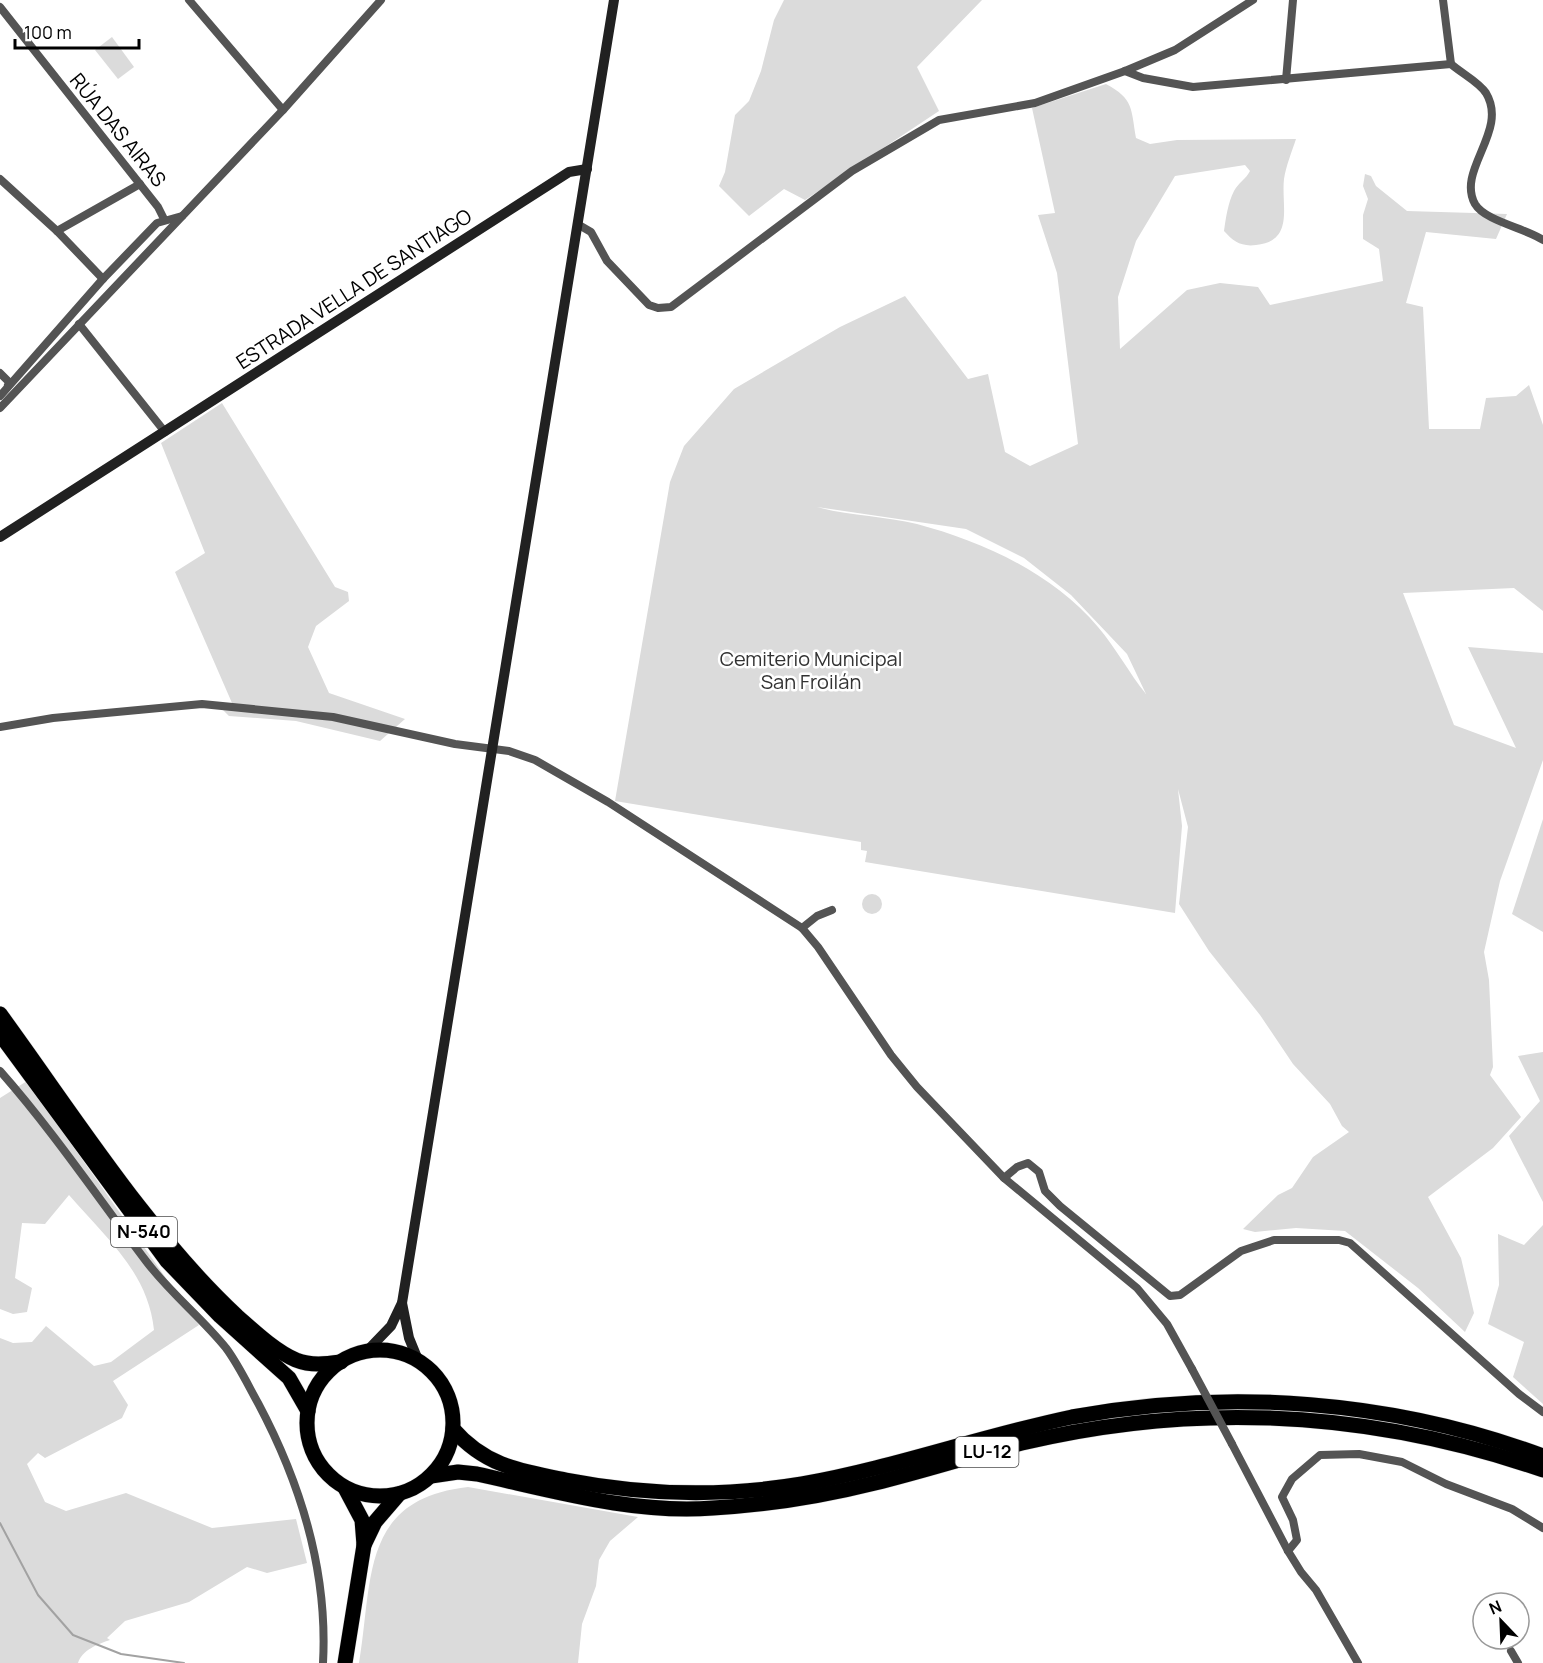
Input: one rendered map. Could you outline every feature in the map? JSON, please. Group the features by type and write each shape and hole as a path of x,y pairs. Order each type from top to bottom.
{"highway":[{"name":"N-540","path":"0,1014 159,1232 225,1305 254,1331 296,1360 319,1365 341,1362 366,1352 393,1351 418,1360 433,1373 445,1389 452,1408 453,1429 446,1454 431,1476 416,1487 399,1494 381,1496 362,1494 345,1488 327,1474 314,1455 308,1433 308,1411 320,1383 341,1362"},
{"name":"N-540","path":"1,1037 167,1262 220,1316 289,1378 308,1411"},
{"name":"LU-12","path":"453,1429 472,1449 485,1457 532,1473 597,1486 668,1492 746,1490 801,1484 872,1469 1051,1422 1108,1411 1203,1402 1298,1404 1383,1413 1458,1430 1543,1456"},
{"name":"LU-12","path":"431,1476 458,1472 477,1474 592,1500 644,1507 711,1509 801,1498 874,1483 1023,1443 1106,1426 1158,1419 1246,1416 1293,1417 1382,1428 1475,1449 1543,1470"},
{"name":"N-540","path":"345,1488 362,1520 364,1545 345,1663"},
{"name":"N-540","path":"364,1545 375,1522 399,1494"}],"street":[{"path":"189,0 283,110"},
{"path":"0,408 283,110 381,0"},
{"path":"366,1352 391,1326 402,1303 494,749 614,0"},
{"path":"579,225 591,232 607,261 649,305 658,308 672,307 852,171 939,120 1035,103 1125,71 1175,50 1253,0"},
{"path":"1286,80 1293,0"},
{"path":"1443,0 1451,64"},
{"name":"RÚA DAS AIRAS","path":"0,7 141,184 163,220"},
{"path":"1125,71 1143,78 1193,87 1451,64 1486,92 1492,108 1493,124 1478,160 1471,189 1474,203 1485,214 1543,240"},
{"name":"ESTRADA VELLA DE SANTIAGO","path":"0,537 569,172 587,169"},
{"path":"0,179 57,231 103,279 104,291 113,290"},
{"path":"57,231 141,184"},
{"path":"0,394 103,279 163,220 183,216"},
{"path":"163,220 167,232"},
{"path":"103,279 114,279 113,290"},
{"path":"79,324 165,432"},
{"path":"0,373 10,383"},
{"path":"0,728 53,718 202,704 333,717 455,744 509,751 535,760 608,802 801,927 818,947 904,1071 956,1129 1005,1178 1137,1288 1167,1324 1288,1551 1320,1597 1358,1663"},
{"path":"801,927 817,916 832,910"},
{"path":"0,1071 33,1109 165,1286 226,1349 251,1390 279,1444 297,1491 312,1543 321,1594 323,1663"},
{"path":"1005,1178 1017,1167 1028,1163 1039,1172 1046,1191 1060,1206 1170,1296 1180,1295 1241,1251 1274,1240 1339,1240 1350,1243 1519,1394 1543,1412"},
{"path":"402,1303 409,1338 418,1360"},
{"path":"1288,1551 1297,1540 1293,1520 1282,1497 1292,1479 1320,1455 1359,1454 1402,1462 1446,1484 1512,1509 1543,1528"},
{"path":"1511,1651 1518,1663"}],"green space":[{"path":"784,0 982,0 917,67 939,111 805,200 784,189 749,216 719,186 725,172 735,115 749,101 761,71 774,20"},
{"path":"112,37 134,67 118,79 95,50"},
{"name":"Cemiterio Municipal San Froilán","path":"1106,84 1122,95 1130,106 1136,138 1150,144 1177,140 1296,139 1284,179 1284,221 1276,237 1268,242 1256,245 1242,244 1224,231 1232,196 1250,171 1245,165 1175,176 1136,241 1118,297 1120,349 1187,290 1220,283 1258,287 1270,305 1383,281 1379,249 1363,239 1363,215 1368,199 1363,186 1365,174 1371,176 1376,186 1407,211 1507,214 1496,239 1426,232 1406,303 1423,307 1429,429 1480,429 1486,398 1516,396 1529,385 1543,425 1543,611 1514,588 1403,593 1454,725 1516,748 1468,647 1543,653 1543,760 1500,881 1484,952 1489,980 1493,1067 1490,1075 1521,1117 1493,1148 1428,1197 1461,1258 1474,1313 1465,1332 1418,1288 1345,1231 1296,1228 1255,1232 1243,1229 1278,1195 1292,1188 1313,1157 1349,1132 1342,1126 1330,1104 1293,1064 1260,1015 1209,951 1179,904 1188,827 1178,789 1182,826 1175,913 865,862 867,851 861,850 861,842 615,801 670,482 684,446 734,389 840,327 905,296 968,379 988,374 1005,452 1030,466 1078,444 1057,273 1038,215 1055,213 1032,108","holes":["817,507 966,529 1024,558 1071,595 1127,654 1146,694 1098,627 1080,608 1038,575 992,550 942,531 892,519"]},
{"path":"222,403 335,587 348,592 349,601 316,626 308,647 329,693 405,719 380,741 296,721 229,716 220,707 232,703 175,572 205,553 161,443"},
{"path":"1543,819 1543,932 1512,914"},
{"path":"872,894 879,897 882,904 879,911 872,914 865,911 862,904 865,897"},
{"path":"1543,1052 1543,1202 1509,1136 1540,1101 1518,1056"},
{"path":"27,1081 199,1325 113,1381 128,1405 122,1418 45,1458 38,1453 27,1464 45,1502 66,1511 126,1493 212,1528 296,1519 307,1563 267,1573 247,1567 189,1602 125,1621 107,1638 110,1640 87,1651 78,1663 0,1663 0,1338 13,1343 32,1342 46,1326 94,1366 111,1362 154,1330 150,1309 134,1273 111,1241 69,1195 45,1224 22,1223 15,1278 32,1288 27,1312 13,1314 0,1309 0,1098"},
{"path":"1543,1225 1543,1404 1513,1377 1524,1342 1488,1324 1499,1285 1498,1234 1524,1245"},
{"path":"468,1487 638,1517 610,1541 599,1560 596,1586 582,1624 578,1663 359,1663 371,1574 378,1548 390,1526 407,1508 433,1495"}],"waterway":[{"path":"0,1523 38,1595 73,1635 121,1654 184,1663"}]}
